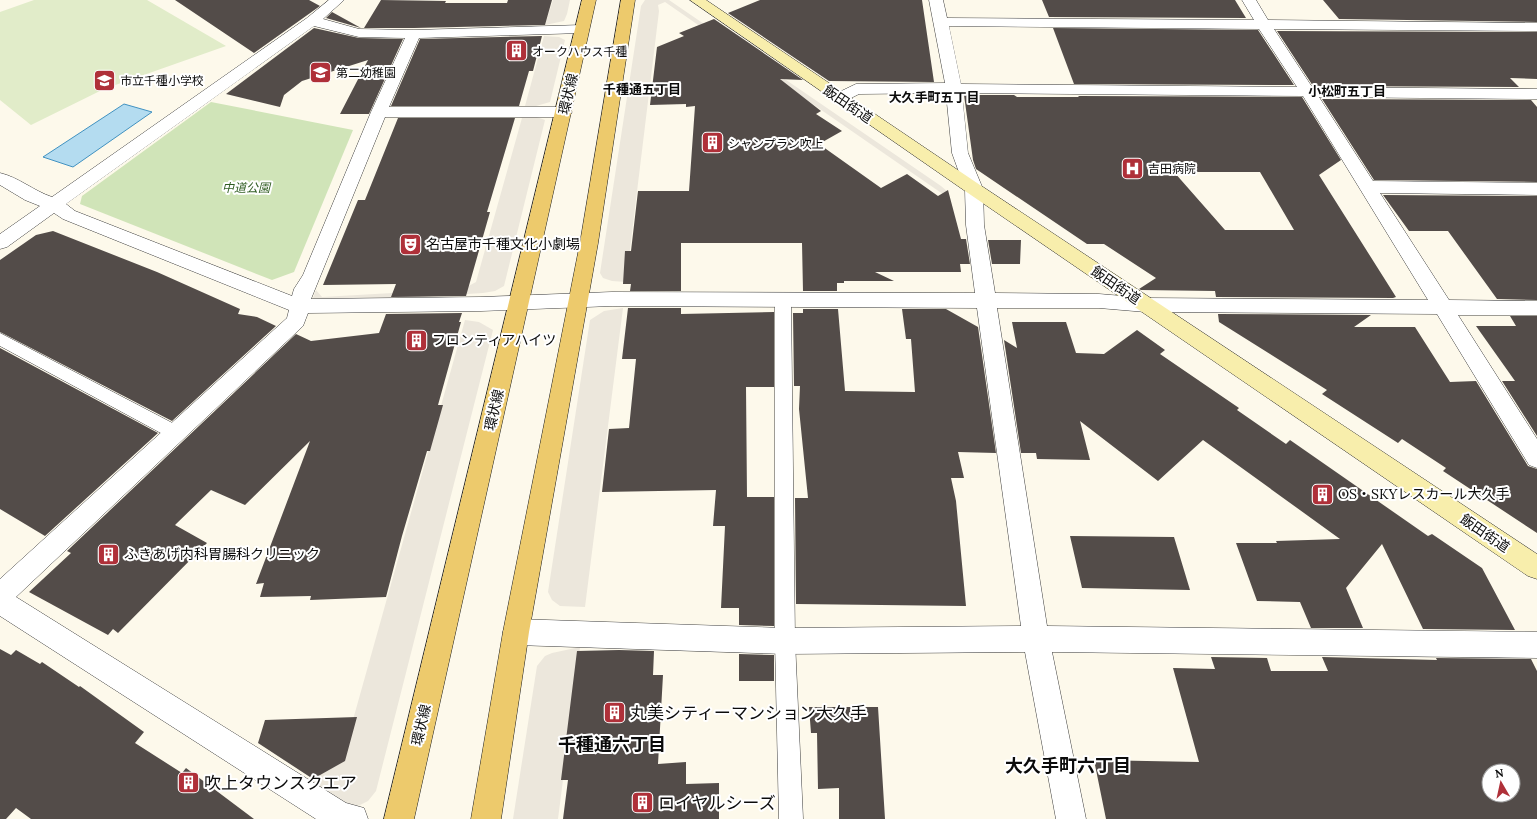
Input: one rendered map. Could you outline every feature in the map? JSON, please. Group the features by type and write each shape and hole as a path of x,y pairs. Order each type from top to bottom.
{"main road":[{"name":"環状線","path":"399,819 589,0"},
{"path":"486,819 516,632 579,301 628,0"}],"street":[{"path":"0,243 312,20 337,0"},
{"name":"飯田街道","path":"697,0 839,98 1537,568"},
{"path":"936,0 954,88 960,153 974,189 975,225 1036,640 1071,819"},
{"path":"1249,0 1441,306 1536,454"},
{"path":"312,20 359,33 414,34 582,29"},
{"path":"940,22 1537,27"},
{"path":"0,596 296,321 298,306 304,289 312,277 379,112 414,34"},
{"path":"839,98 856,89 954,88 1537,94"},
{"path":"379,112 564,112"},
{"path":"0,178 31,196 55,205 69,215 298,306 579,301 782,300 1098,301 1146,305 1441,306 1537,308"},
{"path":"1366,187 1537,189"},
{"path":"0,600 19,614 342,818 353,819"},
{"path":"516,632 785,641 1036,640 1537,645"}],"lane":[{"path":"782,300 785,641 791,819"},
{"path":"0,339 176,433"}],"green space":[{"path":"34,0 147,0 226,46 104,89 31,125 0,100 0,12"},
{"name":"中道公園","path":"211,102 353,130 294,272 272,280 80,204 82,196"}],"shaded area":[{"path":"553,0 570,0 567,14 564,21 545,25"},
{"path":"645,0 669,0 941,186 948,192 950,199 665,2 658,5 659,11 626,282 612,281 603,278 600,273 641,6"},
{"path":"544,36 559,37 565,40 550,102 536,106 525,106"},
{"path":"513,115 534,116 545,120 504,286 495,291 483,293 322,303 315,302 313,298 316,290 322,297 463,289 476,282 522,118"},
{"path":"623,308 585,607 560,606 552,600 548,592 590,320 604,311"},
{"path":"465,320 479,322 493,330 376,791 368,801 356,807 348,808 307,779 342,759"},
{"path":"580,647 558,819 513,819 537,666 545,656"}],"water":[{"path":"124,104 152,112 73,167 43,157"}],"building":[{"path":"175,0 309,0 320,6 254,53"},
{"path":"381,0 446,1 445,3 507,3 508,0 552,0 545,25 364,28"},
{"path":"760,0 922,0 934,82 829,81 728,13"},
{"path":"1042,0 1235,0 1246,18 1049,17"},
{"path":"1323,0 1537,0 1537,22 1339,19"},
{"path":"332,12 361,28 326,18"},
{"path":"714,19 803,80 780,79 821,111 816,114 842,131 819,144 881,188 907,174 938,196 948,190 961,239 966,239 970,264 960,264 961,272 875,272 894,281 844,281 844,283 837,283 837,291 803,291 802,243 681,243 681,291 630,291 631,284 623,284 625,251 631,251 638,191 689,191 695,106 686,107 686,104 650,105 657,47 684,36 679,33"},
{"path":"314,28 359,38 403,39 369,114 340,114 368,60 302,81 284,95 280,107 226,94"},
{"path":"1053,28 1258,30 1294,85 1074,84"},
{"path":"1277,31 1537,32 1537,79 1510,78 1519,87 1313,86"},
{"path":"542,36 533,71 529,71 519,106 391,106 420,39"},
{"path":"964,95 1014,95 1017,97 1302,97 1341,160 1319,175 1396,297 1216,297 1215,291 1141,290 1139,289 1156,278 1104,244 1087,244 976,169 973,160","holes":["1174,172 1260,172 1294,230 1225,230"]},
{"path":"1322,99 1531,100 1537,107 1537,182 1374,180"},
{"path":"398,118 515,118 487,212 490,212 466,296 391,297 396,284 323,285 358,200 365,200"},
{"path":"1383,195 1537,196 1537,300 1497,299 1448,231 1409,231"},
{"path":"53,231 157,272 240,309 238,314 257,317 276,326 172,421 0,332 0,260 36,235"},
{"path":"988,240 1021,240 1020,264 992,264"},
{"path":"628,308 681,308 681,314 774,312 774,387 746,387 747,497 774,497 774,626 739,625 739,608 721,608 725,526 713,526 716,490 602,492 609,429 629,428 636,359 622,359"},
{"path":"803,309 838,309 845,391 915,392 911,339 906,339 902,309 946,309 978,327 996,453 958,452 964,478 951,478 956,501 966,606 796,604 795,498 808,498 799,409 800,386 794,386 793,313 803,313"},
{"path":"462,313 459,322 461,322 438,405 443,405 430,451 427,451 386,597 310,600 311,596 260,597 264,583 256,584 310,441 245,505 211,490 175,525 207,543 118,633 113,629 108,635 29,592 71,553 67,551 296,334 311,341 379,333 386,314"},
{"path":"1218,314 1371,315 1354,327 1415,327 1450,382 1476,381 1528,466 1537,469 1537,533 1443,471 1446,468 1402,439 1398,443 1322,394 1327,390 1219,322"},
{"path":"1510,316 1537,316 1537,436 1502,381 1515,381 1476,326 1516,326"},
{"path":"1012,322 1066,322 1076,353 1104,354 1137,330 1165,350 1160,354 1239,408 1237,410 1286,444 1290,440 1428,536 1432,534 1482,568 1515,630 1423,629 1382,544 1346,588 1363,628 1311,628 1300,602 1257,601 1236,543 1277,543 1276,541 1340,539 1203,440 1158,481 1080,421 1090,460 1037,459 1036,453 1021,453 1004,340 1017,348"},
{"path":"0,348 158,433 45,536 0,509"},
{"path":"1070,536 1174,537 1190,590 1082,588"},
{"path":"0,649 11,655 16,650 40,664 42,662 79,687 80,686 144,732 135,743 182,773 186,768 254,819 31,819 16,808 6,819 0,819"},
{"name":"丸美シティーマンション大久手","path":"577,651 654,651 653,675 663,675 658,764 686,762 686,784 719,783 719,819 563,819 568,780 561,780"},
{"path":"739,654 774,655 774,681 739,681"},
{"path":"1211,657 1267,658 1271,671 1328,671 1322,657 1437,660 1436,658 1531,659 1537,671 1537,819 1106,819 1094,760 1199,762 1173,668 1215,669"},
{"path":"809,707 878,707 885,819 839,819 839,788 818,789 817,733 811,733"},
{"path":"357,717 345,761 313,779 258,743 265,720"}],"place":[{"name":"オークハウス千種","path":"516,51"},
{"name":"第二幼稚園","path":"321,72"},
{"name":"市立千種小学校","path":"104,80"},
{"name":"シャンプラン吹上","path":"712,143"},
{"name":"吉田病院","path":"1132,168"},
{"name":"名古屋市千種文化小劇場","path":"410,244"},
{"name":"フロンティアハイツ","path":"416,340"},
{"name":"OS・SKYレスカール大久手","path":"1322,494"},
{"name":"ふきあげ内科胃腸科クリニック","path":"108,554"},
{"name":"丸美シティーマンション大久手","path":"615,713"},
{"name":"吹上タウンスクエア","path":"189,783"},
{"name":"ロイヤルシーズ","path":"642,803"}],"district":[{"name":"千種通五丁目","path":"642,89"},
{"name":"小松町五丁目","path":"1347,91"},
{"name":"大久手町五丁目","path":"934,97"},
{"name":"千種通六丁目","path":"612,744"},
{"name":"大久手町六丁目","path":"1068,765"}]}
